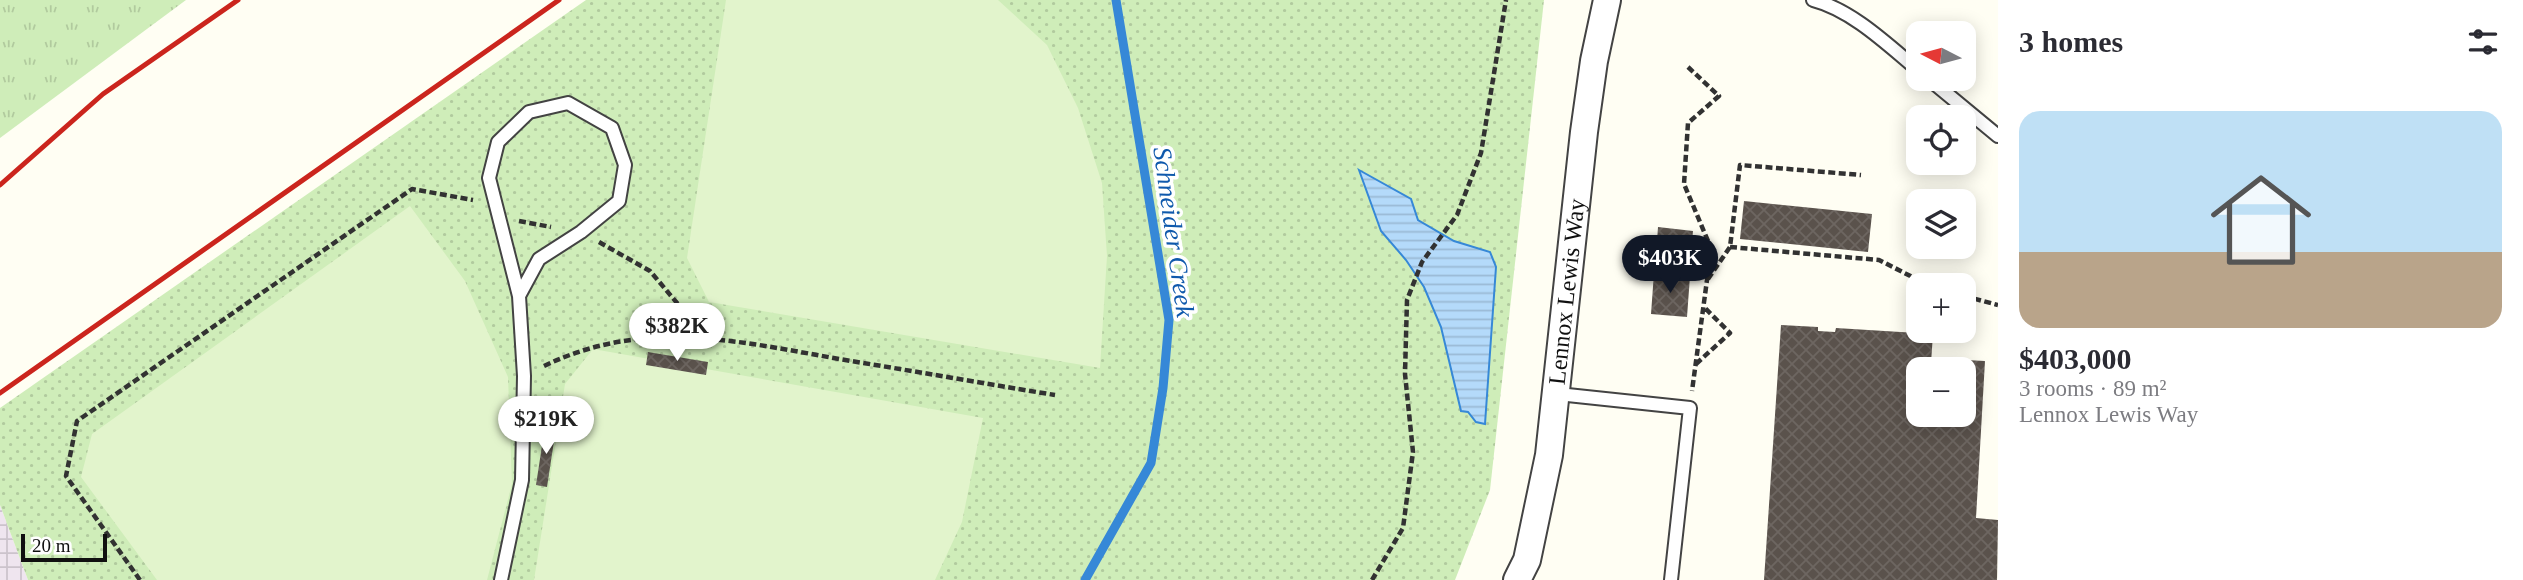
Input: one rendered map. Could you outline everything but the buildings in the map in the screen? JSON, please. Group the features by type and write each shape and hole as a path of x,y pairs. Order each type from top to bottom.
{"street":[{"name":"Lennox Lewis Way","path":"1517,580 1527,560 1549,456 1558,394 1584,132 1594,61 1607,0"}],"lane":[{"path":"1813,0 1825,3 1879,38 1906,60"},
{"path":"1943,91 1998,136"},
{"path":"501,580 522,480 524,376 519,296 489,178 498,142 529,112 568,103 612,128 625,165 619,201 581,232 539,259 519,296"},
{"path":"1558,394 1690,408 1671,580"}],"path":[{"path":"1372,580 1403,528 1413,452 1405,374 1406,300 1422,262 1451,226 1481,153 1506,0"},
{"path":"1688,67 1719,96 1688,123 1684,184 1708,241 1707,279 1690,408"},
{"path":"1707,279 1730,247 1740,165 1861,175"},
{"path":"140,580 66,476 77,421 412,189 458,196 495,206 518,221 581,232 650,271 705,336"},
{"path":"1730,247 1879,260 1906,274"},
{"path":"1976,299 1998,305"},
{"path":"1696,364 1730,333 1703,306"},
{"path":"524,376 576,351 627,339 705,336 1055,395"}],"shaded area":[{"path":"0,505 28,580 0,580"}],"green space":[{"path":"0,0 186,0 0,138"},
{"path":"586,0 1544,0 1490,490 1455,580 28,580 0,505 0,408"},
{"path":"726,0 998,0 1047,45 1078,108 1102,183 1107,256 1100,368 709,302 687,258"},
{"path":"410,206 465,281 508,377 512,484 487,580 157,580 81,477 92,434"},
{"path":"593,349 983,418 962,522 935,580 534,580 565,384"}],"water":[{"path":"1359,170 1411,199 1418,220 1454,241 1490,252 1496,267 1485,424 1476,422 1468,412 1461,411 1441,327 1424,287 1406,260 1381,231"}],"waterway":[{"name":"Schneider Creek","path":"1085,580 1151,463 1163,388 1169,320 1116,0"}],"railway":[{"path":"0,185 103,94 238,0"},
{"path":"0,393 559,0"}]}
